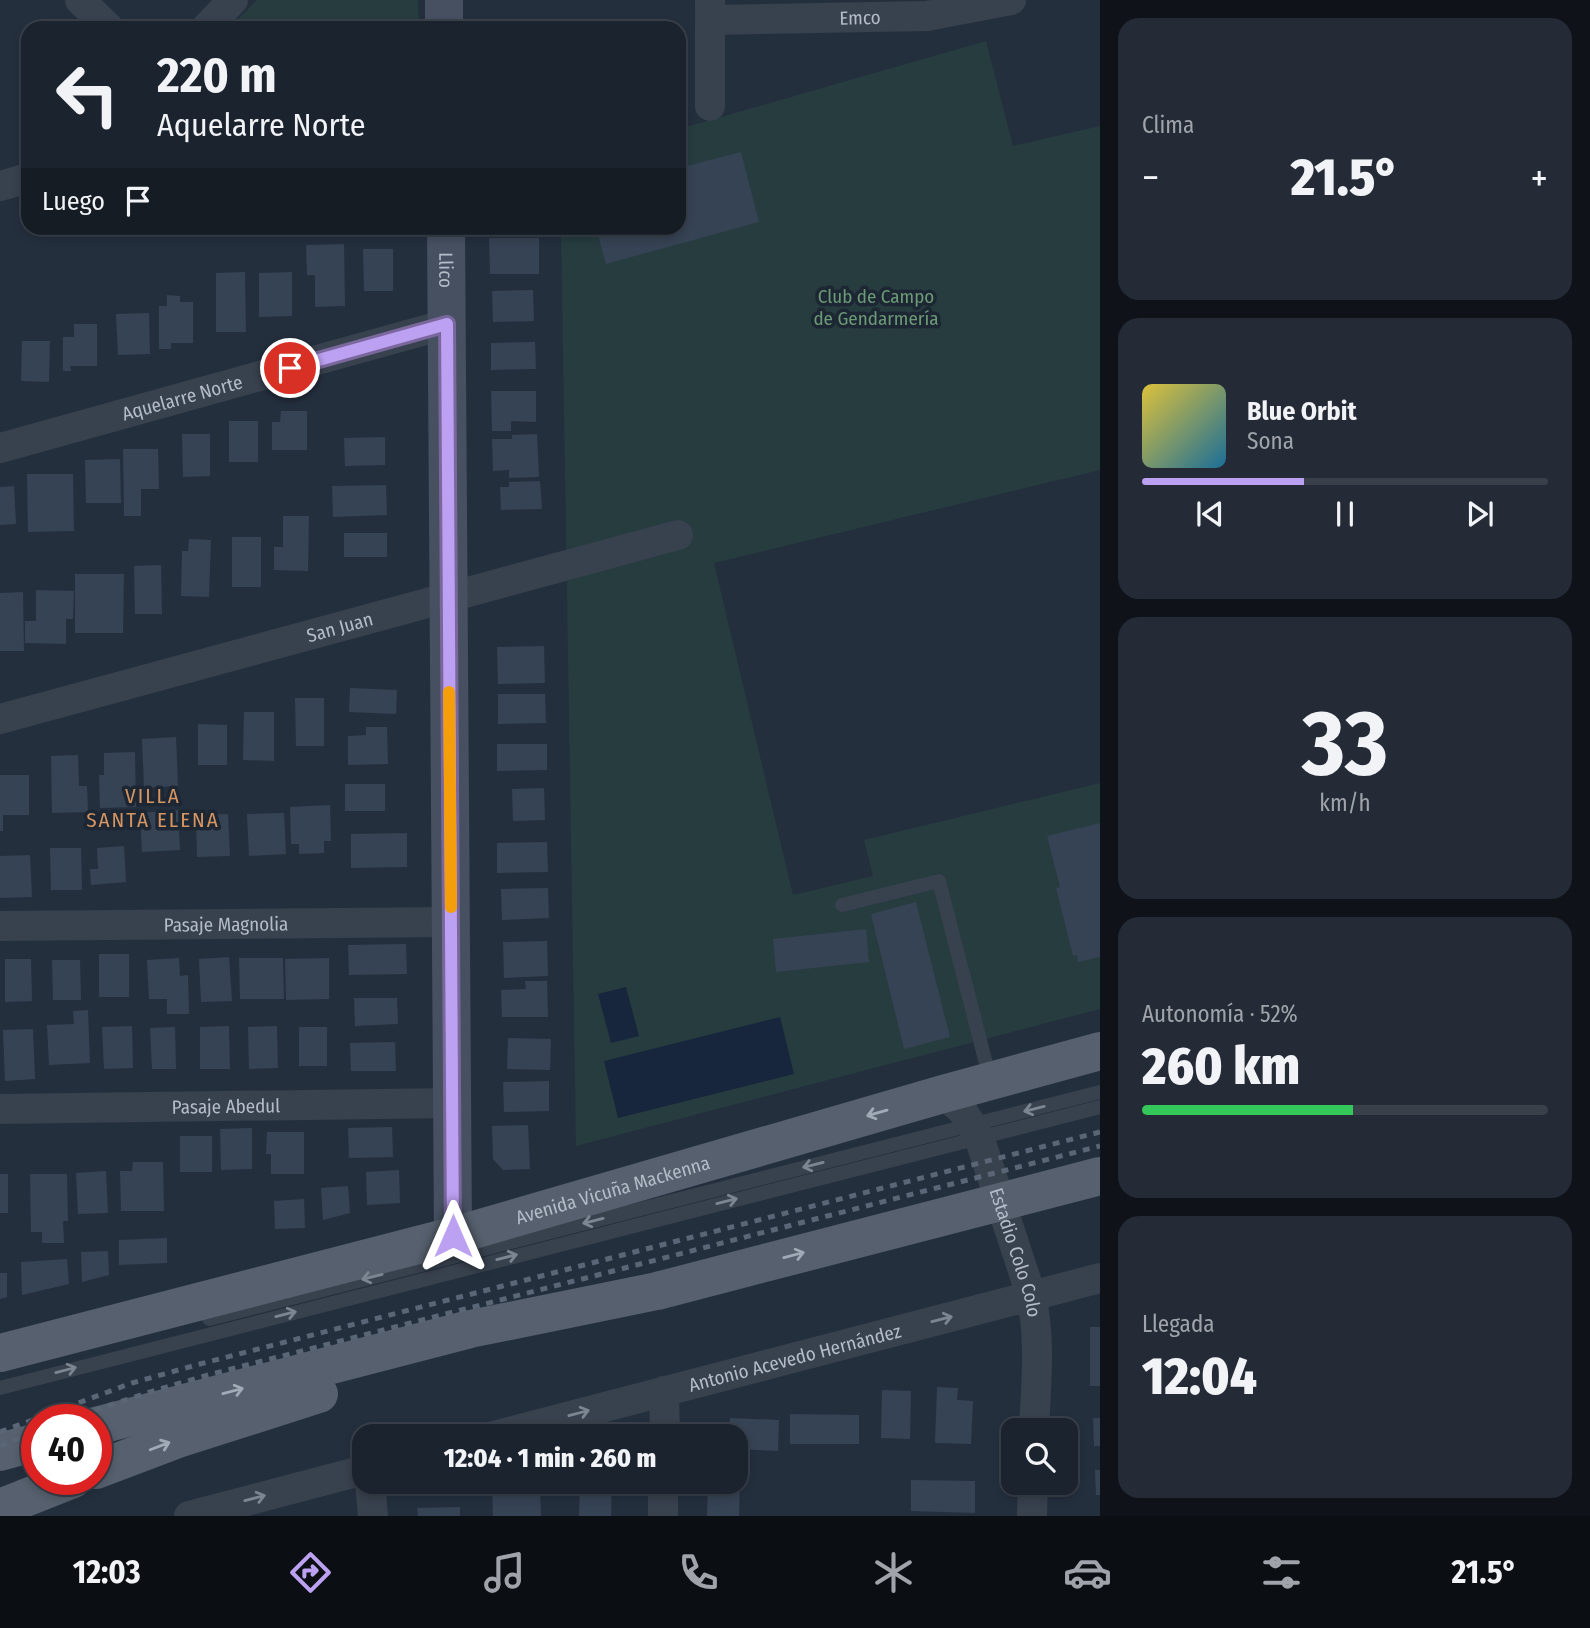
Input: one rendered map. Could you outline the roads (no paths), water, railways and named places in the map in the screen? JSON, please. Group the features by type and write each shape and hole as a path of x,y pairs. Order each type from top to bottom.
{"main road":[{"name":"Avenida Vicuña Mackenna","path":"4,1362 1100,1051"},
{"path":"112,1422 470,1329 657,1291 1100,1176"},
{"path":"112,1464 178,1438 571,1321 657,1291"},
{"path":"0,1451 21,1446"},
{"path":"0,1508 33,1495"}],"street":[{"path":"80,0 102,21"},
{"path":"213,21 233,0"},
{"path":"444,0 444,21"},
{"name":"Emco","path":"710,10 928,16 1011,0"},
{"path":"710,10 710,106"},
{"path":"0,186 21,180"},
{"name":"Llico","path":"446,235 453,1236"},
{"name":"Aquelarre Norte","path":"0,448 447,324"},
{"name":"San Juan","path":"0,719 678,535"},
{"name":"Pasaje Magnolia","path":"0,926 451,922"},
{"name":"Estadio Colo Colo","path":"943,1094 962,1110 975,1131 1031,1295 1037,1351 1034,1418"},
{"name":"Pasaje Abedul","path":"0,1109 453,1103"},
{"name":"Antonio Acevedo Hernández","path":"539,1424 1100,1278"},
{"path":"664,1391 665,1424"},
{"path":"189,1516 352,1473"},
{"path":"371,1494 373,1516"},
{"path":"663,1494 663,1516"},
{"path":"1032,1516 1033,1495"}],"lane":[{"path":"842,905 939,881 990,1081"},
{"path":"0,1388 975,1131 1100,1092"},
{"path":"199,1321 975,1131 1100,1107"}],"water":[{"path":"626,987 639,1036 611,1043 598,994"},
{"path":"780,1017 794,1074 618,1118 604,1061"}],"railway":[{"path":"0,1432 132,1383 200,1364 1100,1132"},
{"path":"112,1405 208,1375 1100,1146"},
{"path":"0,1446 21,1437"}],"district":[{"name":"VILLA SANTA ELENA","path":"153,808"}],"park label":[{"name":"Club de Campo de Gendarmería","path":"876,307"}]}
